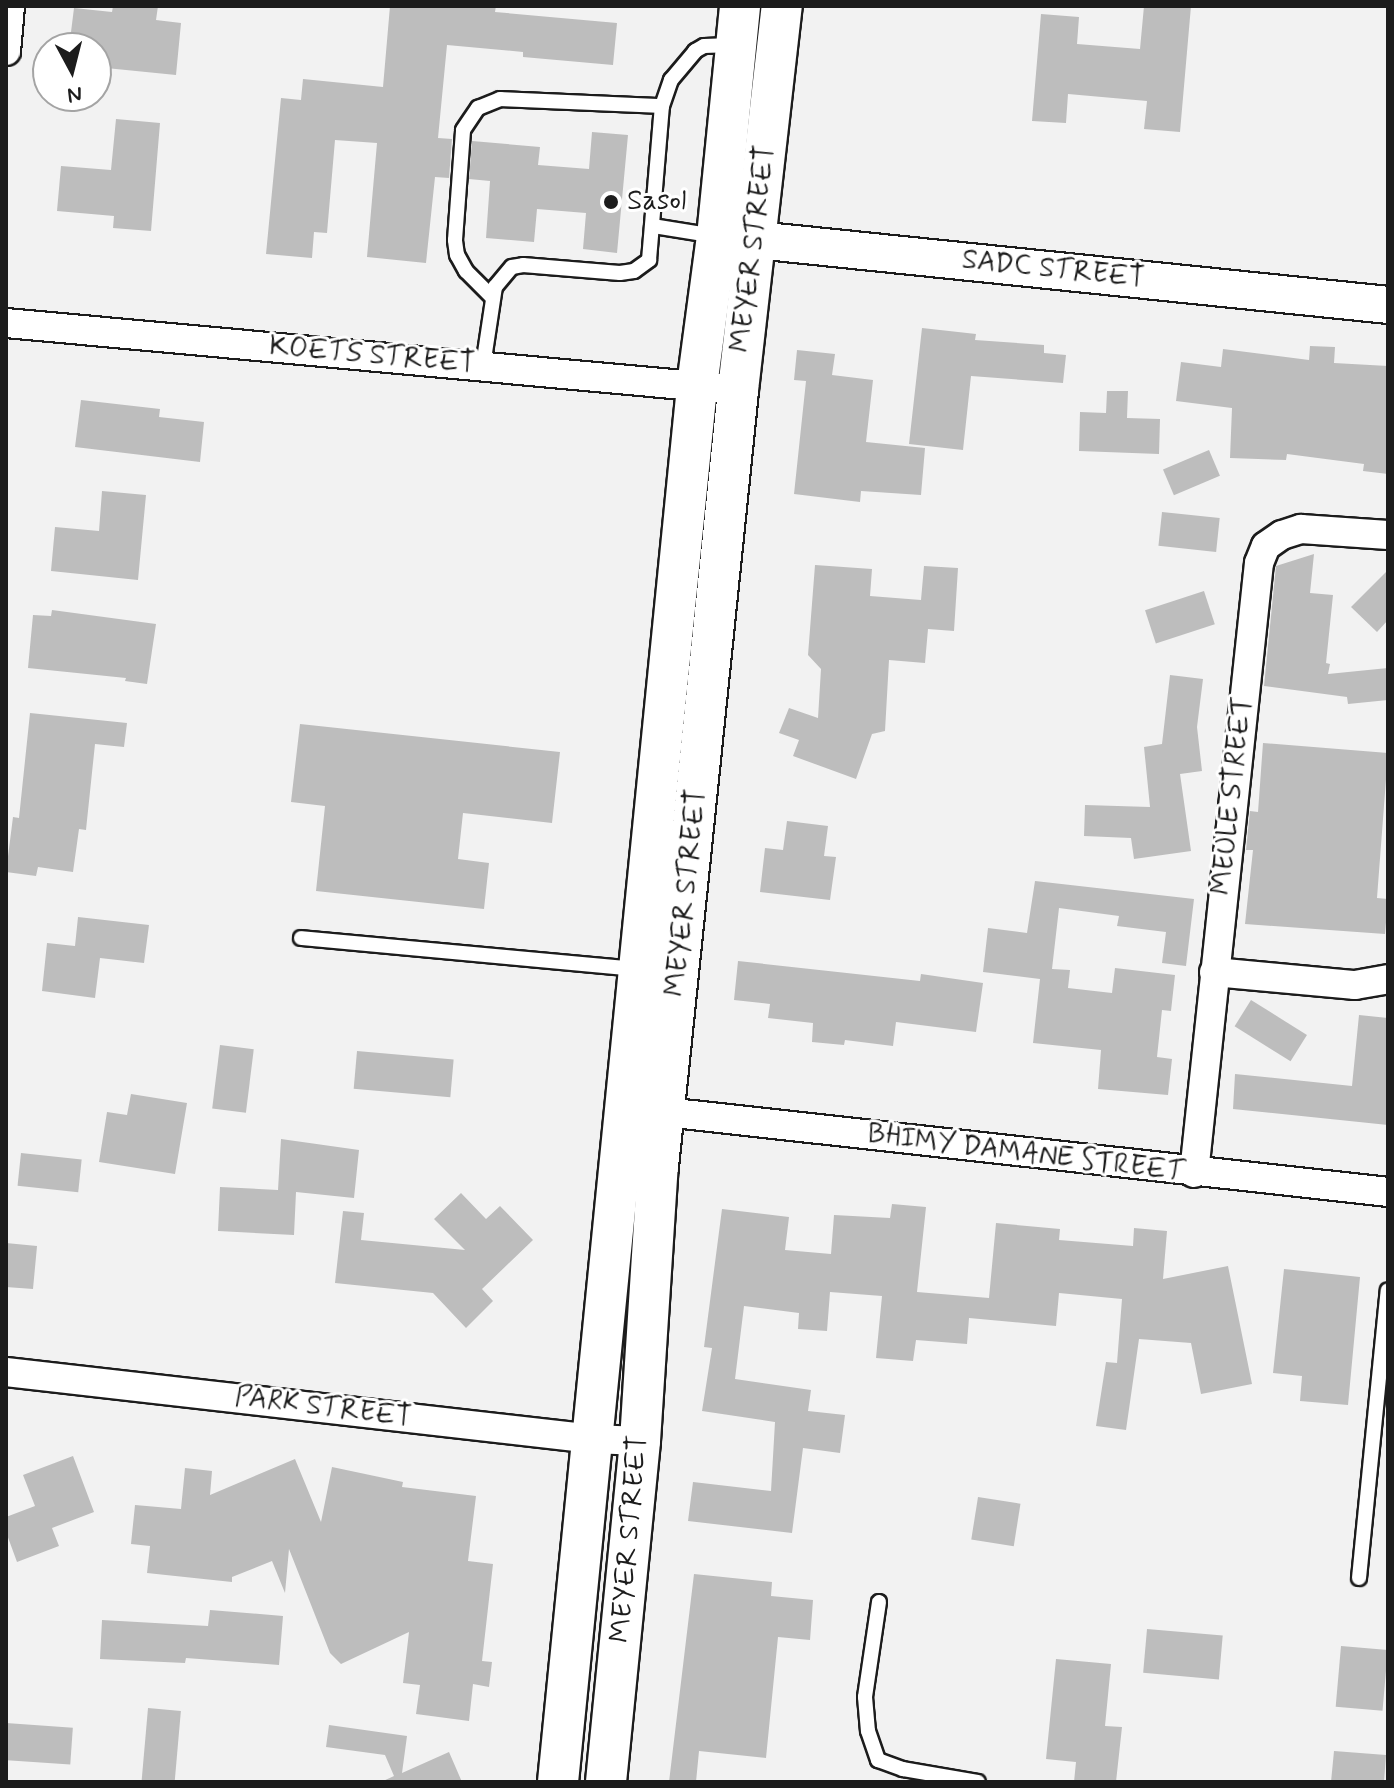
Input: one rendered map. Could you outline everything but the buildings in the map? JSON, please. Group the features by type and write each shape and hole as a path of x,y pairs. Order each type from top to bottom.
{"main road":[{"path":"558,1782 593,1439 659,972 697,386 736,238 736,45 740,6"},
{"name":"MEYER STREET","path":"606,1782 640,1441 658,1166 665,1112 659,972 738,390 736,238 782,6"}],"street":[{"path":"6,51 10,6"},
{"name":"SADC STREET","path":"736,238 1388,305"},
{"name":"KOETS STREET","path":"6,323 738,390"},
{"name":"MEULE STREET","path":"1194,1173 1259,563 1266,546 1282,535 1301,529 1388,535"},
{"path":"1214,972 1355,985 1388,979"},
{"name":"BHIMY DAMANE STREET","path":"665,1112 1194,1173 1388,1192"},
{"name":"PARK STREET","path":"6,1372 593,1439 640,1441"}],"lane":[{"path":"483,366 492,297 505,272 523,265 634,271 649,260 662,106 671,80 695,51 704,46 736,45"},
{"path":"492,297 466,271 457,255 455,240 463,130 478,108 500,99 662,106"},
{"path":"653,226 736,238"},
{"path":"301,938 659,972"},
{"path":"1359,1578 1388,1290"},
{"path":"879,1602 865,1697 868,1731 878,1760 903,1769 978,1782"}],"place":[{"name":"Sasol","path":"611,202"}]}
